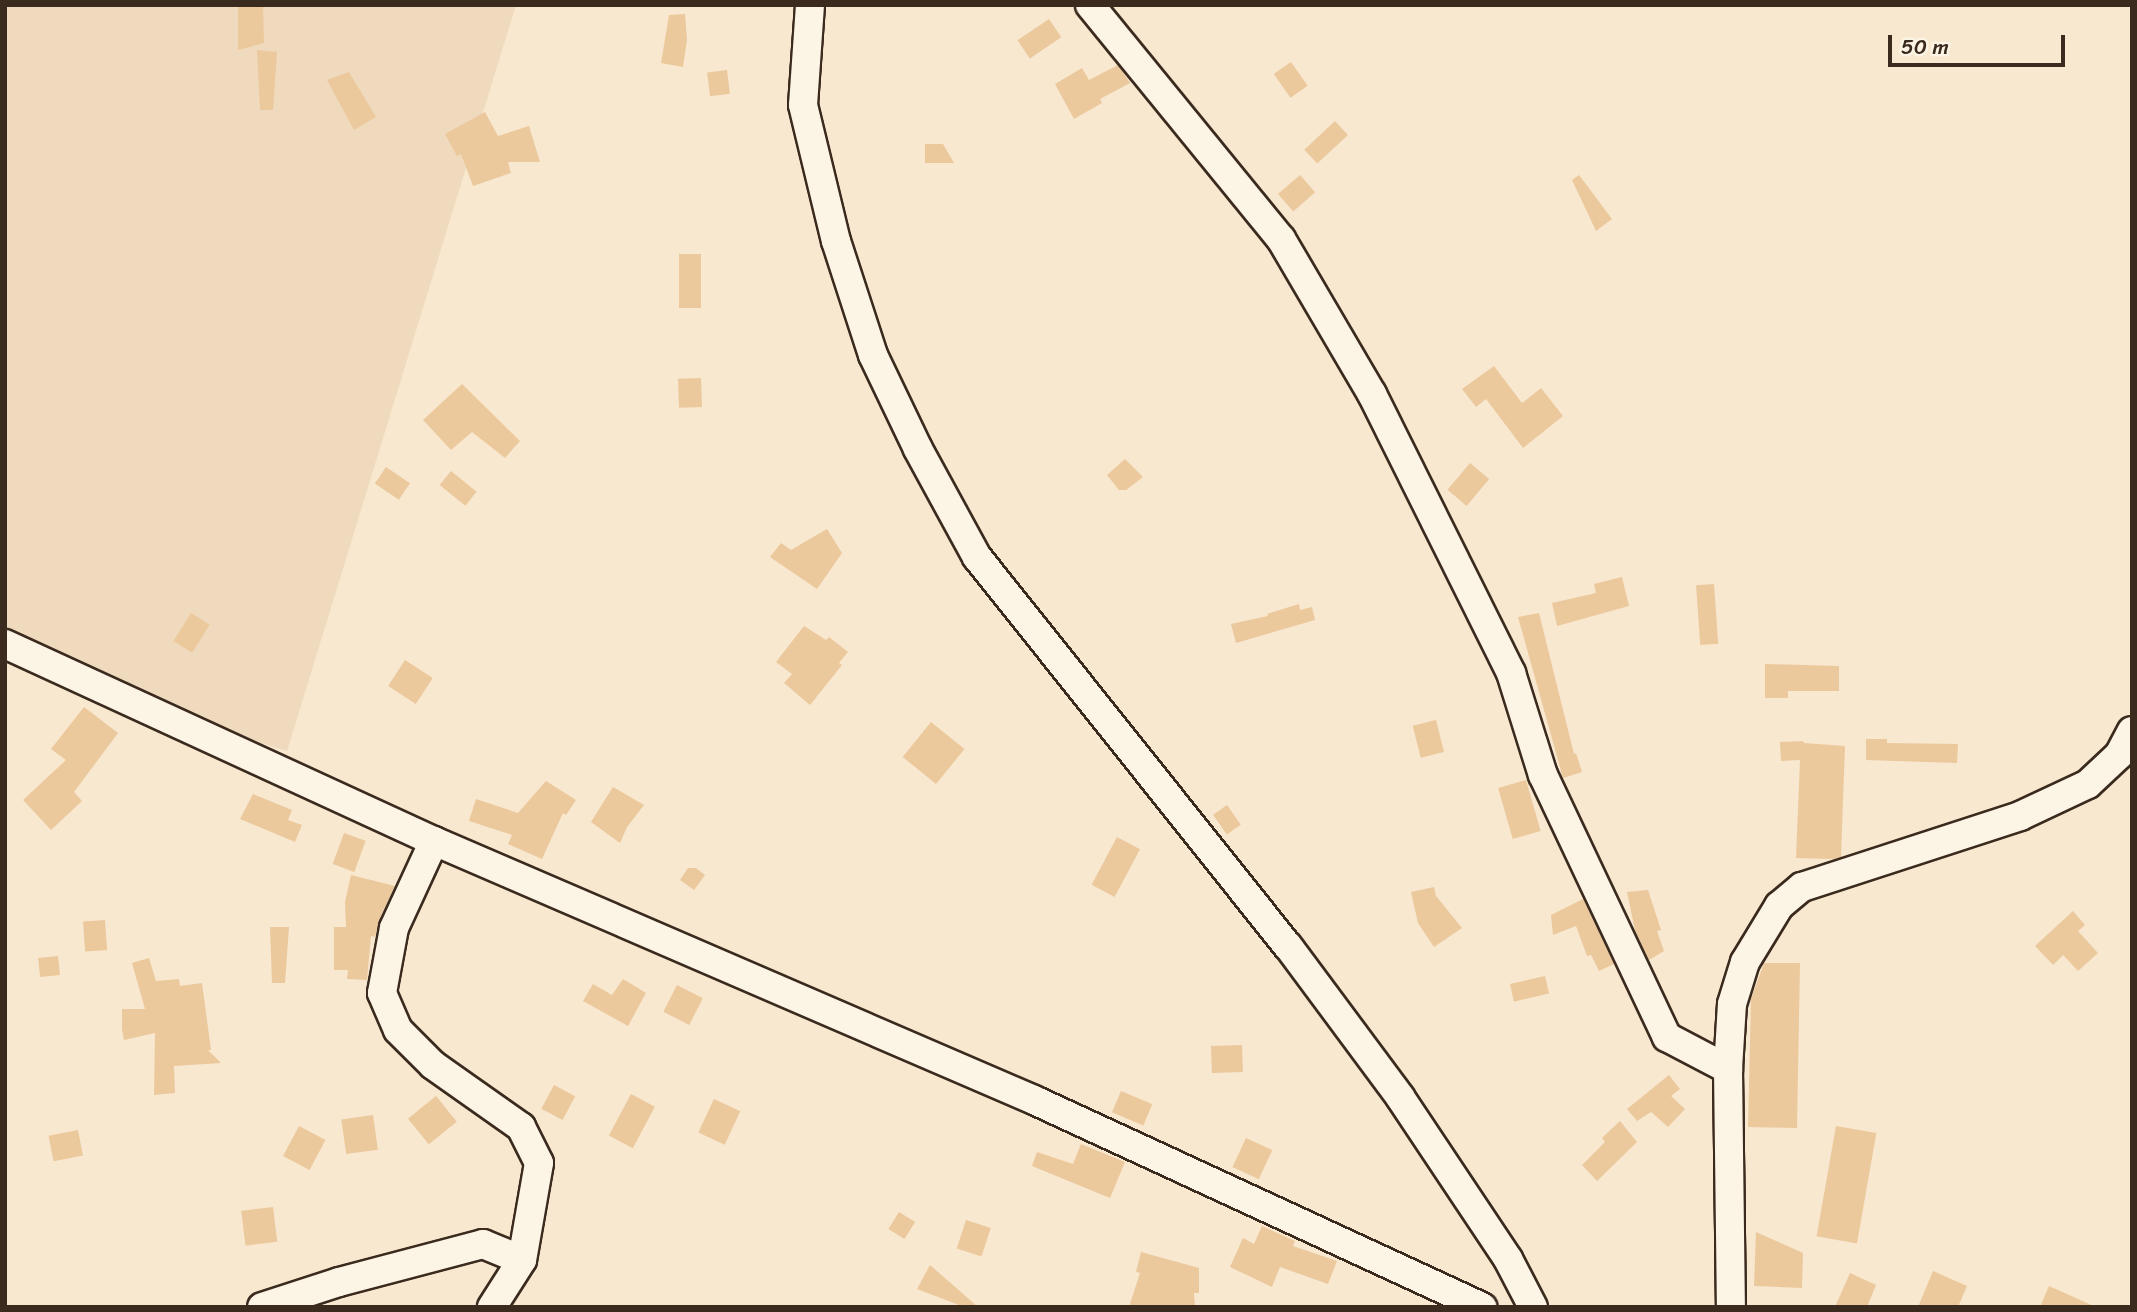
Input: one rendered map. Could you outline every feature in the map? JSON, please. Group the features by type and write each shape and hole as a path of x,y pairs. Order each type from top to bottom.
{"street":[{"path":"810,5 803,104 836,241 873,355 918,449 977,557 1288,946 1384,1075 1508,1259 1533,1307"},
{"path":"1090,5 1281,239 1372,394 1511,673 1543,775 1667,1037 1728,1069"},
{"path":"5,644 434,841 1034,1100 1482,1307"},
{"path":"1731,1307 1728,1069 1732,1004 1745,962 1779,906 1802,887 2020,816 2088,784 2119,755 2132,731"},
{"path":"434,841 394,928 382,993 398,1030 433,1065 521,1127 539,1163 523,1260 492,1307"},
{"path":"262,1307 339,1282 483,1244 523,1260"}],"shaded area":[{"path":"5,5 516,5 287,751 5,663"}],"building":[{"path":"238,5 263,5 264,43 238,50"},
{"path":"685,14 687,40 683,67 661,63 669,15"},
{"path":"1049,19 1061,37 1030,58 1017,40"},
{"path":"257,50 277,52 273,110 260,110"},
{"path":"1291,62 1308,86 1290,98 1274,74"},
{"path":"1118,65 1130,83 1100,99 1102,103 1074,119 1055,84 1082,68 1089,80"},
{"path":"727,70 730,94 710,96 707,72"},
{"path":"349,72 376,117 354,130 327,80"},
{"path":"485,112 498,136 529,126 540,162 508,162 511,173 473,186 461,154 457,156 445,134"},
{"path":"1335,121 1348,135 1317,164 1304,150"},
{"path":"925,144 943,144 954,163 925,163"},
{"path":"1300,175 1315,192 1293,211 1278,194"},
{"path":"1579,175 1612,219 1596,231 1572,180"},
{"path":"679,254 701,254 701,308 679,308"},
{"path":"1494,366 1522,403 1541,388 1563,416 1523,448 1486,399 1476,407 1462,389"},
{"path":"701,378 702,407 679,408 678,379"},
{"path":"462,384 520,441 505,458 472,432 451,450 423,420"},
{"path":"1125,459 1143,477 1126,490 1119,490 1107,475"},
{"path":"1470,463 1489,479 1467,506 1448,490"},
{"path":"386,467 410,483 399,500 375,484"},
{"path":"451,471 477,492 465,506 440,485"},
{"path":"827,529 842,553 817,589 770,557 781,543 791,550"},
{"path":"1622,577 1629,606 1557,626 1552,603 1596,593 1594,584"},
{"path":"1714,584 1718,644 1700,645 1696,585"},
{"path":"1299,604 1300,610 1312,607 1315,620 1236,643 1231,624 1268,616 1267,614"},
{"path":"191,613 210,625 192,653 174,641"},
{"path":"1539,613 1574,754 1576,753 1582,772 1563,778 1518,617"},
{"path":"804,626 826,640 829,637 848,652 839,663 842,665 810,705 784,683 792,674 776,662"},
{"path":"405,660 433,678 416,704 388,686"},
{"path":"1765,664 1839,666 1839,691 1788,691 1788,698 1765,698"},
{"path":"84,707 118,733 74,792 82,801 51,830 23,800 66,760 51,749"},
{"path":"1436,720 1444,752 1421,758 1413,726"},
{"path":"931,722 964,749 936,784 903,757"},
{"path":"1866,739 1887,739 1887,743 1958,744 1957,763 1866,760"},
{"path":"1803,741 1845,746 1841,857 1796,858 1800,760 1781,761 1780,742"},
{"path":"1526,780 1541,831 1513,839 1498,788"},
{"path":"546,781 576,800 566,815 563,813 542,859 508,844 512,835 469,821 476,799 518,813"},
{"path":"613,787 644,805 627,827 620,843 591,822"},
{"path":"253,794 292,810 288,820 302,825 295,842 240,819"},
{"path":"1227,805 1241,825 1227,834 1213,815"},
{"path":"344,833 366,841 354,872 333,864"},
{"path":"1117,837 1140,849 1115,897 1092,885"},
{"path":"688,868 696,868 705,875 694,890 680,880"},
{"path":"351,875 395,886 382,913 375,937 371,936 367,980 347,979 348,970 334,970 334,927 346,927 345,902"},
{"path":"1434,887 1436,896 1462,928 1434,947 1418,923 1411,892"},
{"path":"1648,890 1661,930 1657,931 1664,951 1649,960 1635,930 1627,892"},
{"path":"1583,899 1614,964 1599,971 1591,955 1587,956 1576,926 1553,935 1551,915"},
{"path":"2073,911 2085,925 2078,931 2098,953 2078,971 2063,955 2053,965 2035,946"},
{"path":"105,920 107,950 85,951 83,922"},
{"path":"270,927 289,927 285,983 272,983"},
{"path":"58,956 60,975 40,977 38,958"},
{"path":"149,958 156,981 179,979 180,986 202,983 211,1050 208,1050 221,1063 174,1066 175,1093 154,1095 155,1033 124,1040 122,1009 145,1009 132,963"},
{"path":"1764,963 1800,963 1797,1128 1748,1127 1751,999"},
{"path":"1545,976 1549,994 1514,1002 1510,984"},
{"path":"623,979 646,993 628,1026 583,1001 593,984 612,995"},
{"path":"677,985 703,998 689,1025 663,1012"},
{"path":"1242,1045 1243,1072 1212,1073 1211,1046"},
{"path":"1669,1075 1680,1089 1671,1096 1685,1109 1668,1127 1651,1112 1637,1121 1627,1109"},
{"path":"554,1085 575,1096 563,1120 541,1109"},
{"path":"1121,1091 1152,1104 1143,1125 1112,1112"},
{"path":"631,1094 655,1107 633,1148 609,1135"},
{"path":"436,1096 457,1122 429,1144 408,1119"},
{"path":"714,1099 740,1111 725,1145 698,1133"},
{"path":"373,1115 378,1150 346,1154 341,1119"},
{"path":"1620,1121 1637,1142 1597,1181 1582,1165 1605,1142 1602,1138"},
{"path":"299,1126 325,1140 310,1170 283,1156"},
{"path":"1836,1126 1876,1133 1857,1243 1817,1236"},
{"path":"78,1130 83,1156 54,1161 49,1136"},
{"path":"1246,1138 1272,1150 1259,1179 1232,1167"},
{"path":"1081,1144 1125,1162 1110,1198 1032,1166 1037,1152 1073,1164"},
{"path":"273,1207 277,1242 246,1246 241,1211"},
{"path":"899,1212 915,1222 905,1239 888,1229"},
{"path":"966,1220 991,1228 981,1257 957,1249"},
{"path":"1262,1226 1295,1241 1293,1246 1337,1261 1328,1284 1280,1267 1272,1287 1230,1267 1243,1238 1254,1244"},
{"path":"1756,1232 1803,1253 1802,1288 1754,1286"},
{"path":"1141,1252 1199,1268 1199,1293 1194,1293 1195,1307 1129,1307 1140,1273 1136,1272"},
{"path":"930,1265 978,1307 964,1307 917,1289"},
{"path":"1933,1271 1967,1286 1958,1307 1918,1307"},
{"path":"1850,1273 1876,1285 1867,1307 1835,1307"},
{"path":"2049,1286 2096,1307 2040,1307"}]}
